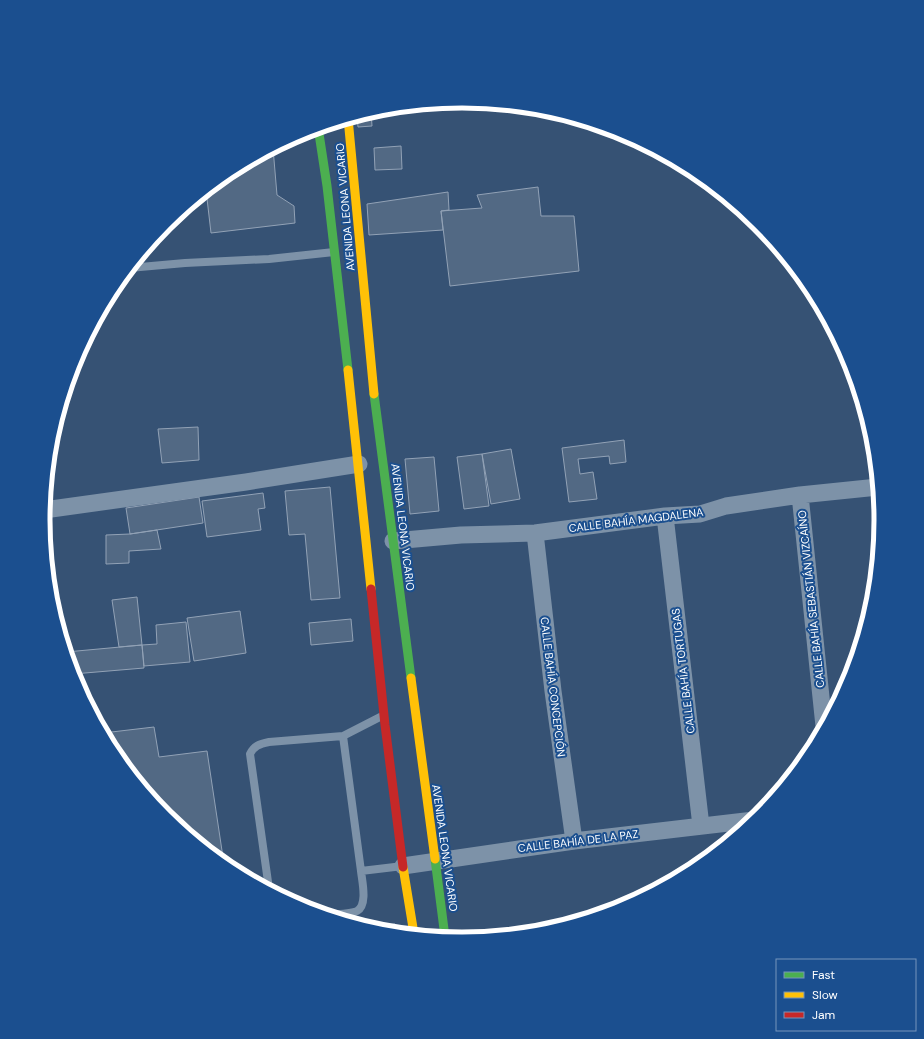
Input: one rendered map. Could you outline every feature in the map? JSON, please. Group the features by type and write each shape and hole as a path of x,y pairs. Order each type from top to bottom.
{"street":[{"name":"AVENIDA LEONA VICARIO","path":"349,124 377,422 444,931"},
{"name":"AVENIDA LEONA VICARIO","path":"319,133 335,252 359,464 384,715 403,866 413,929"},
{"path":"50,509 246,482 359,464"},
{"name":"CALLE BAHÍA MAGDALENA","path":"393,541 461,535 535,533 665,516 700,514 726,506 800,495 872,488"},
{"name":"CALLE BAHÍA SEBASTIÁN VIZCAÍNO","path":"800,495 823,718"},
{"name":"CALLE BAHÍA TORTUGAS","path":"665,516 700,826"},
{"name":"CALLE BAHÍA CONCEPCIÓN","path":"535,533 553,691 574,841"},
{"name":"CALLE BAHÍA DE LA PAZ","path":"403,866 574,841 742,821"}],"lane":[{"path":"136,267 185,263 269,259 335,252"},
{"path":"268,883 250,754 253,749 258,744 268,742 343,736 384,715"},
{"path":"341,913 356,911 362,907 363,901 343,736"},
{"path":"360,871 403,866"}],"building":[{"path":"371,118 372,126 358,127 357,121"},
{"path":"401,146 402,169 375,170 374,148"},
{"path":"273,154 277,195 294,206 295,223 211,233 207,196 233,177"},
{"path":"538,187 541,216 574,216 579,271 450,286 441,211 482,208 477,195"},
{"path":"448,192 449,210 441,211 443,230 369,235 367,204"},
{"path":"198,427 199,460 162,463 158,429"},
{"path":"624,440 626,462 610,464 609,456 578,459 580,474 593,472 597,499 569,502 562,448"},
{"path":"511,449 520,499 491,504 482,454"},
{"path":"482,454 489,506 464,509 457,457"},
{"path":"434,457 439,511 410,514 405,459"},
{"path":"330,487 340,598 311,600 305,534 289,535 285,491"},
{"path":"263,493 265,508 258,509 261,530 207,537 202,501"},
{"path":"199,497 203,523 130,534 126,508"},
{"path":"157,530 161,549 129,551 129,563 106,564 106,535 130,534"},
{"path":"137,597 142,645 119,647 112,600"},
{"path":"240,611 246,653 194,661 187,618"},
{"path":"351,619 353,641 311,645 309,623"},
{"path":"186,622 190,662 144,666 142,645 157,644 156,625"},
{"path":"142,645 144,668 80,673 72,651"},
{"path":"154,727 159,757 207,751 223,854 190,829 152,791 119,748 109,732"}],"traffic: fast":[{"path":"319,133 327,186 348,370"},
{"path":"374,394 411,678"},
{"path":"435,859 444,931"}],"traffic: slow":[{"path":"349,124 374,394"},
{"path":"348,370 371,589"},
{"path":"411,678 435,859"},
{"path":"403,867 413,929"}],"traffic: jam":[{"path":"371,589 385,725 403,867"}]}
